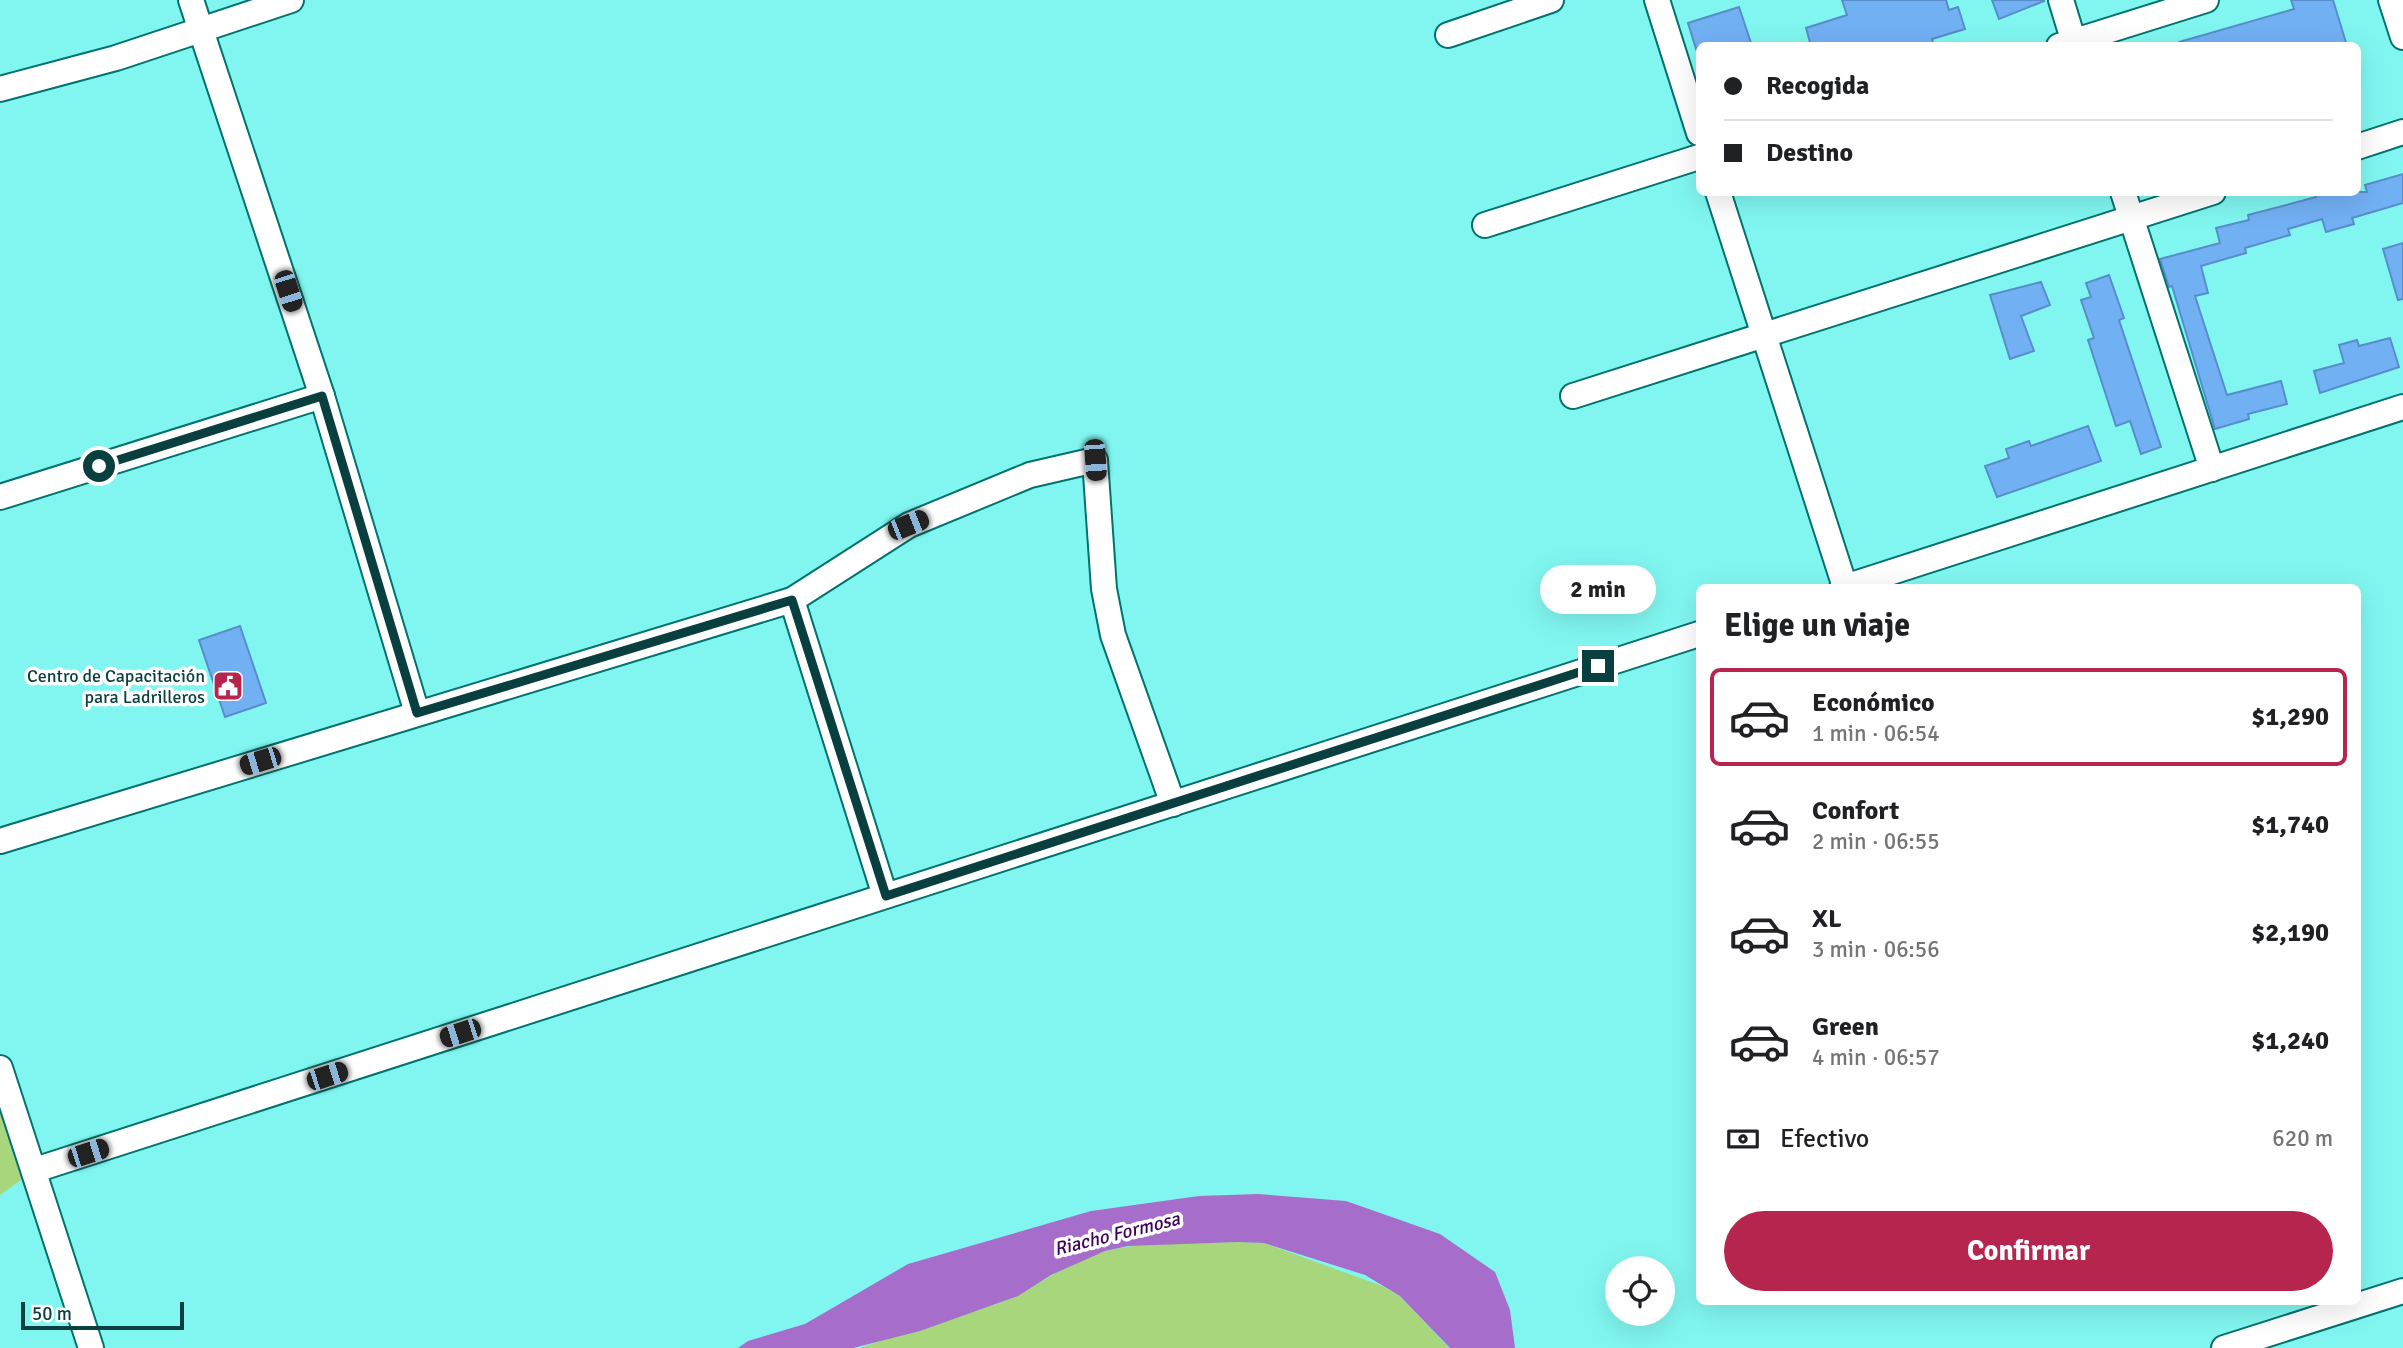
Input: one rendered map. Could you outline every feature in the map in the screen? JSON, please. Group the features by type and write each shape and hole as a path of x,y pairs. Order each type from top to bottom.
{"street":[{"path":"191,0 322,396 417,713"},
{"path":"0,89 116,58 291,0"},
{"path":"1448,35 1551,0"},
{"path":"1657,0 1696,124"},
{"path":"2061,0 2069,42"},
{"path":"2075,42 2206,0"},
{"path":"2391,0 2403,37"},
{"path":"2361,145 2403,132"},
{"path":"1485,225 1696,158"},
{"path":"1719,196 1842,584"},
{"path":"2124,196 2212,469"},
{"path":"1573,396 2201,196"},
{"path":"0,497 322,396"},
{"path":"1855,584 2403,407"},
{"path":"0,841 792,600 908,525 1030,475 1095,460 1104,589 1114,635 1172,804"},
{"path":"792,600 886,896"},
{"path":"35,1170 1696,635"},
{"path":"0,1069 91,1348"},
{"path":"2361,1304 2403,1290"},
{"path":"2224,1348 2357,1305"}],"green space":[{"path":"0,1068 35,1170 0,1195"},
{"path":"1159,1243 1264,1243 1382,1286 1400,1296 1449,1348 859,1348 997,1304 1072,1264 1101,1253"}],"water":[{"name":"Riacho Formosa","path":"1258,1194 1346,1201 1440,1234 1495,1272 1510,1310 1515,1348 1450,1348 1400,1296 1365,1275 1264,1243 1238,1242 1128,1246 1105,1251 1051,1275 1018,1296 920,1331 853,1348 738,1348 748,1341 805,1324 908,1264 1091,1211 1199,1196"}],"building":[{"path":"1842,0 1946,0 1949,10 1958,7 1965,29 1932,39 1933,42 1810,42 1806,28 1847,15"},
{"path":"1992,0 2044,0 2044,1 1999,19"},
{"path":"2291,0 2333,0 2346,42 2179,42 2294,9"},
{"path":"1739,7 1751,42 1696,42 1696,49 1688,23"},
{"path":"2403,174 2403,203 2352,218 2354,224 2326,232 2322,219 2288,229 2290,235 2245,248 2246,253 2201,266 2208,293 2195,296 2227,395 2281,381 2287,404 2248,414 2249,419 2215,429 2172,286 2169,287 2160,259 2220,243 2216,228 2249,220 2248,215 2316,196 2361,196 2361,192 2367,192 2365,185"},
{"path":"2403,243 2403,299 2398,300 2383,249"},
{"path":"2109,275 2124,318 2119,320 2161,447 2141,454 2130,421 2116,426 2088,340 2094,338 2081,300 2091,297 2086,283"},
{"path":"2041,282 2050,305 2021,316 2034,351 2010,359 1990,295"},
{"path":"2390,338 2399,367 2320,393 2314,371 2344,363 2339,345 2357,340 2359,346"},
{"path":"2088,426 2101,461 1997,497 1985,466 2009,458 2006,449 2029,441 2031,446"},
{"path":"240,626 266,703 225,717 199,640"}],"place":[{"name":"Centro de Capacitación para Ladrilleros","path":"228,686"}],"route":[{"path":"99,466 322,396 417,713 792,600 886,896 1598,666"}]}
